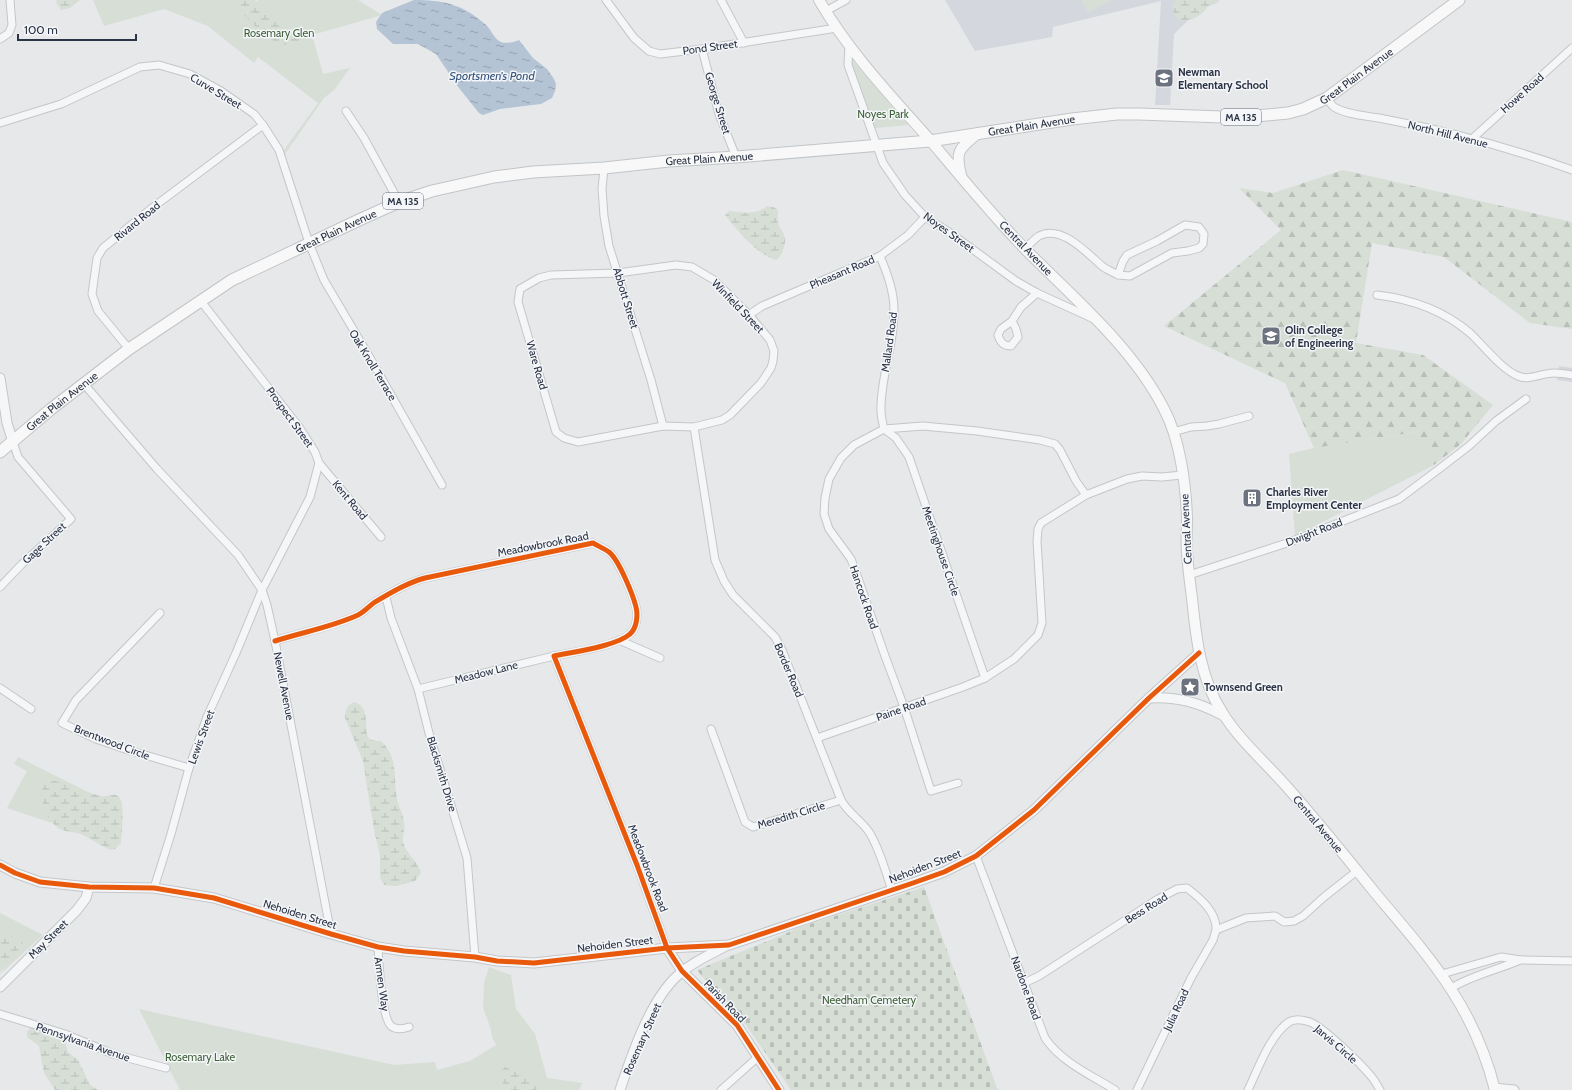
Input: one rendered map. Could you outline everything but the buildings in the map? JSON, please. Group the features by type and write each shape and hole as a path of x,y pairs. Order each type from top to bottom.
{"main road":[{"name":"Central Avenue","path":"819,0 849,44 892,97 1025,248 1097,321 1149,383 1166,412 1179,452 1187,515 1187,552 1189,575 1199,653 1208,686 1224,716 1358,871 1442,974 1470,1019 1480,1041 1495,1089"},
{"name":"Great Plain Avenue","path":"0,452 129,349 232,280 398,202 432,191 494,177 545,171 604,168 669,161 930,141 1072,118 1116,114 1222,117 1288,113 1303,109 1327,98 1460,0"},
{"path":"961,177 958,154 962,146 977,134"}],"street":[{"path":"0,39 9,33 12,25 10,0"},
{"name":"Pond Street","path":"606,0 634,38 649,51 660,54 744,43 837,28"},
{"path":"721,0 744,43"},
{"path":"826,11 846,0"},
{"name":"Noyes Street","path":"849,44 848,65 876,146 883,163 905,195 925,217 949,232 1016,281 1037,293 1097,321"},
{"name":"Howe Road","path":"1473,138 1572,48"},
{"name":"George Street","path":"702,49 719,114 736,157"},
{"name":"Curve Street","path":"0,123 61,104 140,67 159,65 190,74 221,91 254,114 263,125 279,150 309,243"},
{"name":"North Hill Avenue","path":"1327,98 1333,106 1341,111 1393,120 1473,138 1533,156 1572,170"},
{"path":"346,111 364,138 398,202"},
{"name":"Rivard Road","path":"129,349 98,311 92,294 97,258 103,248 152,208 263,125"},
{"name":"Abbott Street","path":"604,168 602,189 604,216 609,246 651,380 663,426"},
{"name":"Pheasant Road","path":"749,315 762,306 880,256 908,235 925,217"},
{"path":"1025,248 1039,236 1048,234 1068,237 1092,255 1103,266 1118,275 1130,276 1172,253 1188,252 1198,248 1203,244 1204,234 1199,227 1185,225 1157,241 1127,255 1122,262 1118,275"},
{"name":"Oak Knoll Terrace","path":"309,243 324,280 373,362 442,485"},
{"name":"Mallard Road","path":"880,256 890,285 894,310 893,328 882,389 881,412 884,429"},
{"name":"Winfield Street","path":"618,273 676,265 692,267 714,280 749,315 770,340 774,351 774,361 761,383 730,415 716,423 694,427 663,426"},
{"name":"Ware Road","path":"618,273 551,275 539,278 520,289 518,302 556,432 564,438 578,442 663,426"},
{"path":"1012,321 1021,307 1037,293"},
{"path":"1377,295 1399,298 1424,305 1443,314 1469,332 1495,358 1516,376 1526,378 1553,373 1572,375"},
{"name":"Prospect Street","path":"200,300 299,427 315,452 319,463"},
{"path":"0,378 7,423 13,442"},
{"name":"Newell Avenue","path":"84,384 157,469 238,555 262,590 276,641 331,934"},
{"name":"Dwight Road","path":"1189,575 1290,542 1399,499 1469,446 1496,421 1526,399"},
{"path":"1173,432 1191,427 1219,424 1249,416"},
{"path":"884,429 922,426 984,432 1040,440 1055,444 1086,496"},
{"name":"Border Road","path":"694,427 715,560 733,595 775,637 779,643 841,800 849,812 861,822 869,833 876,846 892,890"},
{"name":"Meetinghouse Circle","path":"884,429 896,438 909,457 985,678"},
{"name":"Hancock Road","path":"884,429 854,445 841,458 830,479 825,498 824,514 829,529 851,559 904,707 931,791 958,783"},
{"name":"Gage Street","path":"0,587 22,564 71,519 18,457 13,442"},
{"path":"262,590 310,497 319,463"},
{"name":"Kent Road","path":"319,463 381,537"},
{"path":"985,678 1014,659 1038,635 1042,623 1037,541 1038,529 1041,523 1086,496 1127,479 1142,476 1162,477 1182,475"},
{"name":"Meadowbrook Road","path":"276,641 341,622 360,614 375,602 410,582 425,578 593,543 610,553 622,570 636,608 635,627 630,634 619,640 554,656 637,865 667,948"},
{"name":"Lewis Street","path":"154,888 189,768 207,717 262,590"},
{"name":"Blacksmith Drive","path":"386,597 391,618 418,689 429,733 467,858 475,957"},
{"name":"Brentwood Circle","path":"160,613 76,700 62,723 96,739 125,750 189,768"},
{"path":"619,640 660,658"},
{"name":"Nehoiden Street","path":"0,865 40,882 89,887 154,888 214,898 331,934 378,947 404,951 475,957 497,961 534,963 667,948 729,945 944,872 976,856 1034,810 1149,698 1199,653"},
{"name":"Meadow Lane","path":"418,689 554,656"},
{"name":"Paine Road","path":"817,738 963,688 985,678"},
{"path":"0,688 31,709"},
{"path":"1149,698 1166,697 1186,700 1204,706 1224,716"},
{"name":"Meredith Circle","path":"710,729 746,822 753,827 841,800"},
{"name":"Nardone Road","path":"976,856 1043,1034 1051,1046 1066,1059 1115,1090"},
{"path":"1216,930 1246,918 1275,916 1284,922 1294,922 1358,871"},
{"name":"May Street","path":"0,987 78,910 86,898 89,887"},
{"name":"Bess Road","path":"1024,983 1039,976 1158,899 1177,889 1187,888 1197,896 1210,910 1216,922 1216,930"},
{"name":"Julia Road","path":"1137,1090 1191,978 1213,940 1216,930"},
{"path":"682,971 729,945"},
{"name":"Armen Way","path":"378,947 381,986 387,1018 392,1027 396,1029 409,1028"},
{"name":"Parish Road","path":"667,948 682,971 733,1020 779,1090"},
{"path":"1442,974 1501,957 1521,960 1572,961"},
{"path":"1451,988 1463,981 1521,960"},
{"name":"Rosemary Street","path":"620,1090 646,1023 662,994 682,971"},
{"name":"Pennsylvania Avenue","path":"0,1014 65,1034 113,1054 166,1068"},
{"name":"Jarvis Circle","path":"1248,1090 1268,1049 1281,1029 1291,1021 1300,1019 1311,1022 1333,1038 1370,1074 1380,1090"},
{"path":"721,1090 758,1058"},
{"path":"1495,1089 1514,1090"}],"shaded area":[{"name":"Newman Elementary School","path":"945,0 1209,0 1174,34 1170,105 1155,105 1161,1 1053,27 1052,37 975,51"},
{"path":"1559,366 1572,368 1572,382 1557,380"}],"green space":[{"path":"57,0 80,0 70,8 61,10 56,2"},
{"name":"Rosemary Glen","path":"93,0 246,0 251,13 258,0 358,0 382,15 312,35 323,74 350,68 335,89 324,98 285,154 284,150 318,103 258,57 254,63 208,26 164,9 104,26"},
{"path":"228,0 255,0 279,25 301,36 302,38 288,45 280,44 272,40"},
{"path":"1081,0 1112,0 1088,13"},
{"path":"1176,0 1220,0 1217,3 1207,7 1199,16 1190,20 1181,21 1176,17 1172,8"},
{"name":"Noyes Park","path":"852,60 908,125 875,128 852,64"},
{"name":"Olin College of Engineering","path":"1343,170 1572,222 1572,329 1530,323 1444,257 1372,243 1356,343 1423,355 1493,405 1461,444 1434,465 1416,432 1314,448 1285,383 1164,326 1281,230 1239,188 1273,193"},
{"path":"767,206 776,208 778,212 779,227 785,238 783,250 776,260 768,257 754,247 725,215 729,211 754,212"},
{"path":"1417,432 1434,465 1295,536 1289,454 1314,448"},
{"path":"354,702 364,709 367,733 369,737 373,740 381,741 390,753 395,772 397,797 404,822 404,845 421,873 415,881 396,886 384,885 380,878 380,855 374,830 363,761 345,718 347,708"},
{"path":"18,757 106,801 97,838 7,808 27,771 14,764"},
{"path":"47,779 101,796 115,795 119,797 123,812 121,843 115,849 111,850 83,835 60,829 52,823 45,811 42,797 42,790"},
{"name":"Needham Cemetery","path":"924,887 997,1088 1000,1090 791,1090 746,1025 726,1006 697,970 801,927"},
{"path":"0,913 43,935 0,974 7,963 2,935 0,934"},
{"path":"0,934 18,938 23,941 21,947 0,972"},
{"name":"Rosemary Lake","path":"489,967 511,975 516,1009 535,1034 547,1078 582,1083 579,1090 180,1090 139,1009 394,1065 435,1062 437,1070 470,1061 496,1045 483,1008 484,983"},
{"path":"34,1024 63,1036 68,1052 78,1060 90,1085 98,1090 55,1090 44,1073 39,1046 27,1037 27,1032"},
{"path":"509,1063 526,1073 537,1090 503,1090 502,1070"}],"water":[{"name":"Sportsmen's Pond","path":"414,0 452,4 477,17 489,28 496,39 501,42 508,43 519,40 533,58 547,69 554,79 556,84 552,98 541,104 500,109 483,115 479,113 459,88 436,54 418,44 393,44 377,29 376,22 382,13"}],"cycle path":[{"path":"275,641 328,626 360,614 375,602 394,591 412,582 425,578 593,543 609,552 617,562 629,586 636,607 637,614 634,628 630,634 615,642 554,656 637,865 667,948 682,971 737,1025 779,1090"},
{"path":"0,865 15,873 40,882 89,887 154,888 214,898 331,934 378,947 404,951 475,957 497,961 534,963 667,948 729,945 944,872 976,856 1034,810 1149,698 1199,653"}],"place":[{"name":"Newman Elementary School","path":"1164,78"},
{"name":"Olin College of Engineering","path":"1271,336"},
{"name":"Charles River Employment Center","path":"1252,498"},
{"name":"Townsend Green","path":"1190,687"}]}
